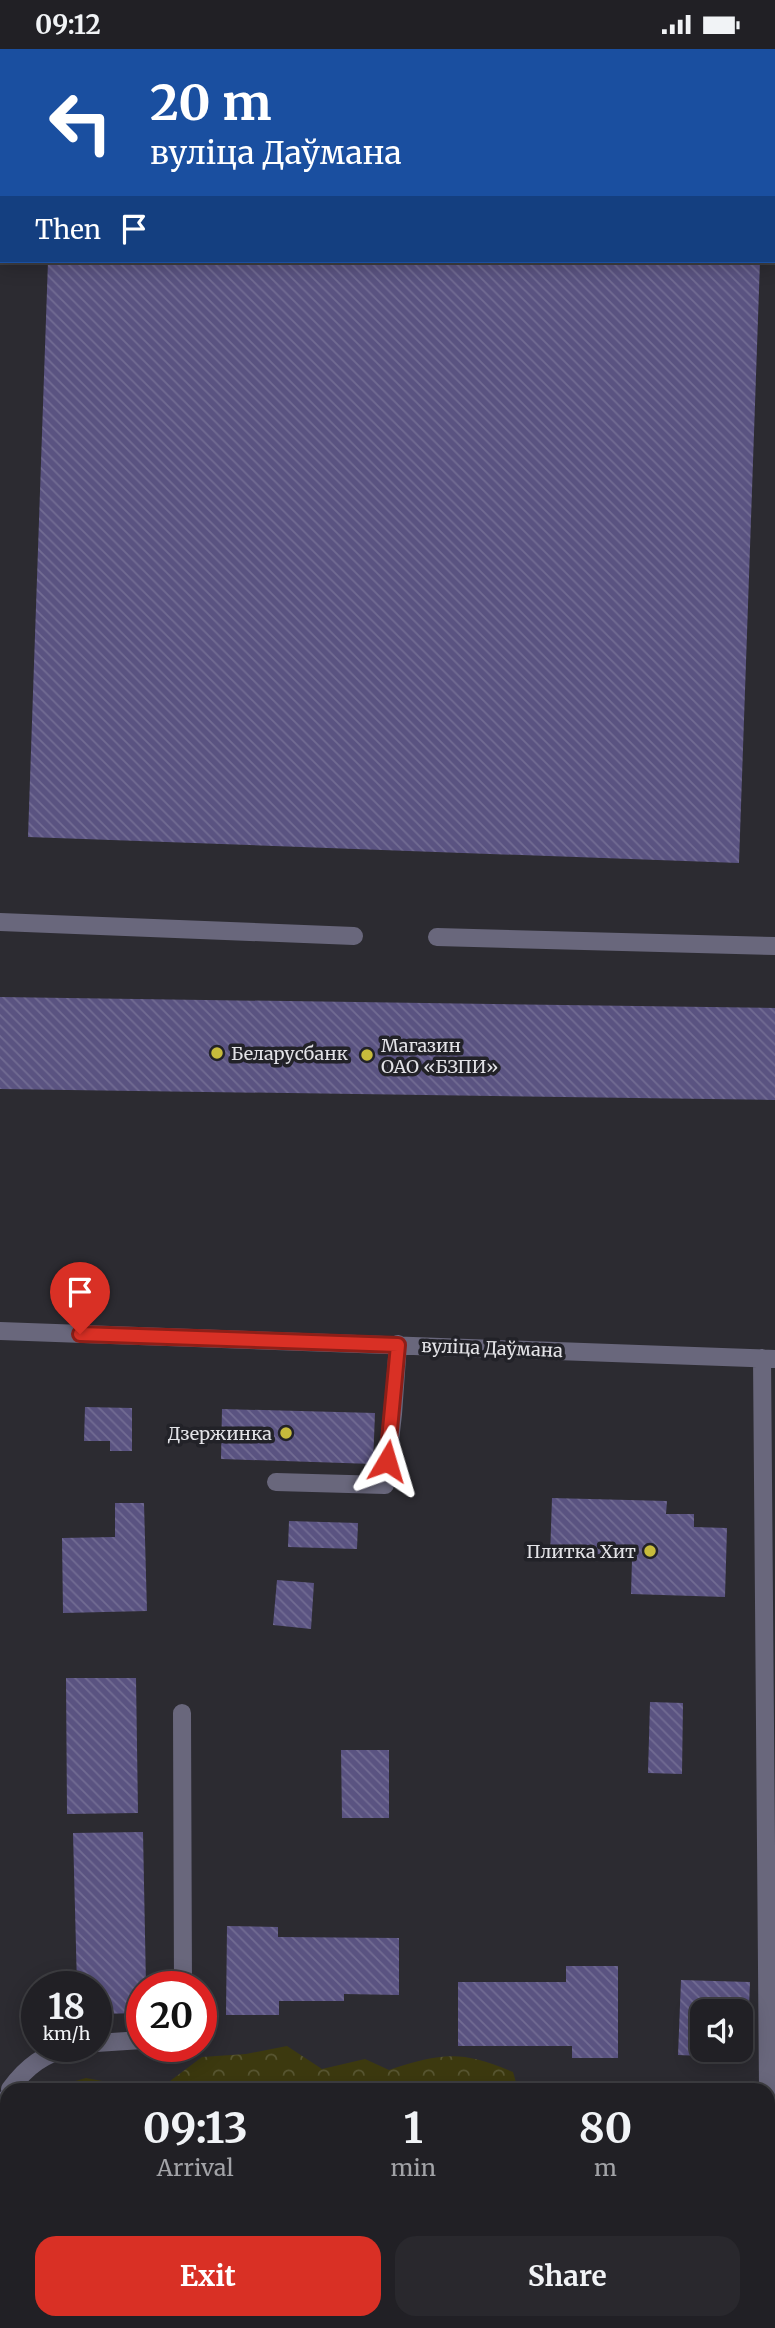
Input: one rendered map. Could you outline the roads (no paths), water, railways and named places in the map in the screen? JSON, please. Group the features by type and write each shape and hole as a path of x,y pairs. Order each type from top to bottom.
{"street":[{"path":"0,922 354,936"},
{"path":"437,937 775,946"},
{"name":"вуліца Даўмана","path":"0,1331 768,1358"},
{"path":"275,1482 385,1485 398,1345"},
{"path":"768,1358 768,2083"},
{"path":"182,1713 183,1971"},
{"path":"15,2083 36,2062"}],"place":[{"name":"Беларусбанк","path":"217,1053"},
{"name":"Магазин ОАО «БЗПИ»","path":"367,1055"},
{"name":"Дзержинка","path":"286,1433"},
{"name":"Плитка Хит","path":"650,1551"}]}
